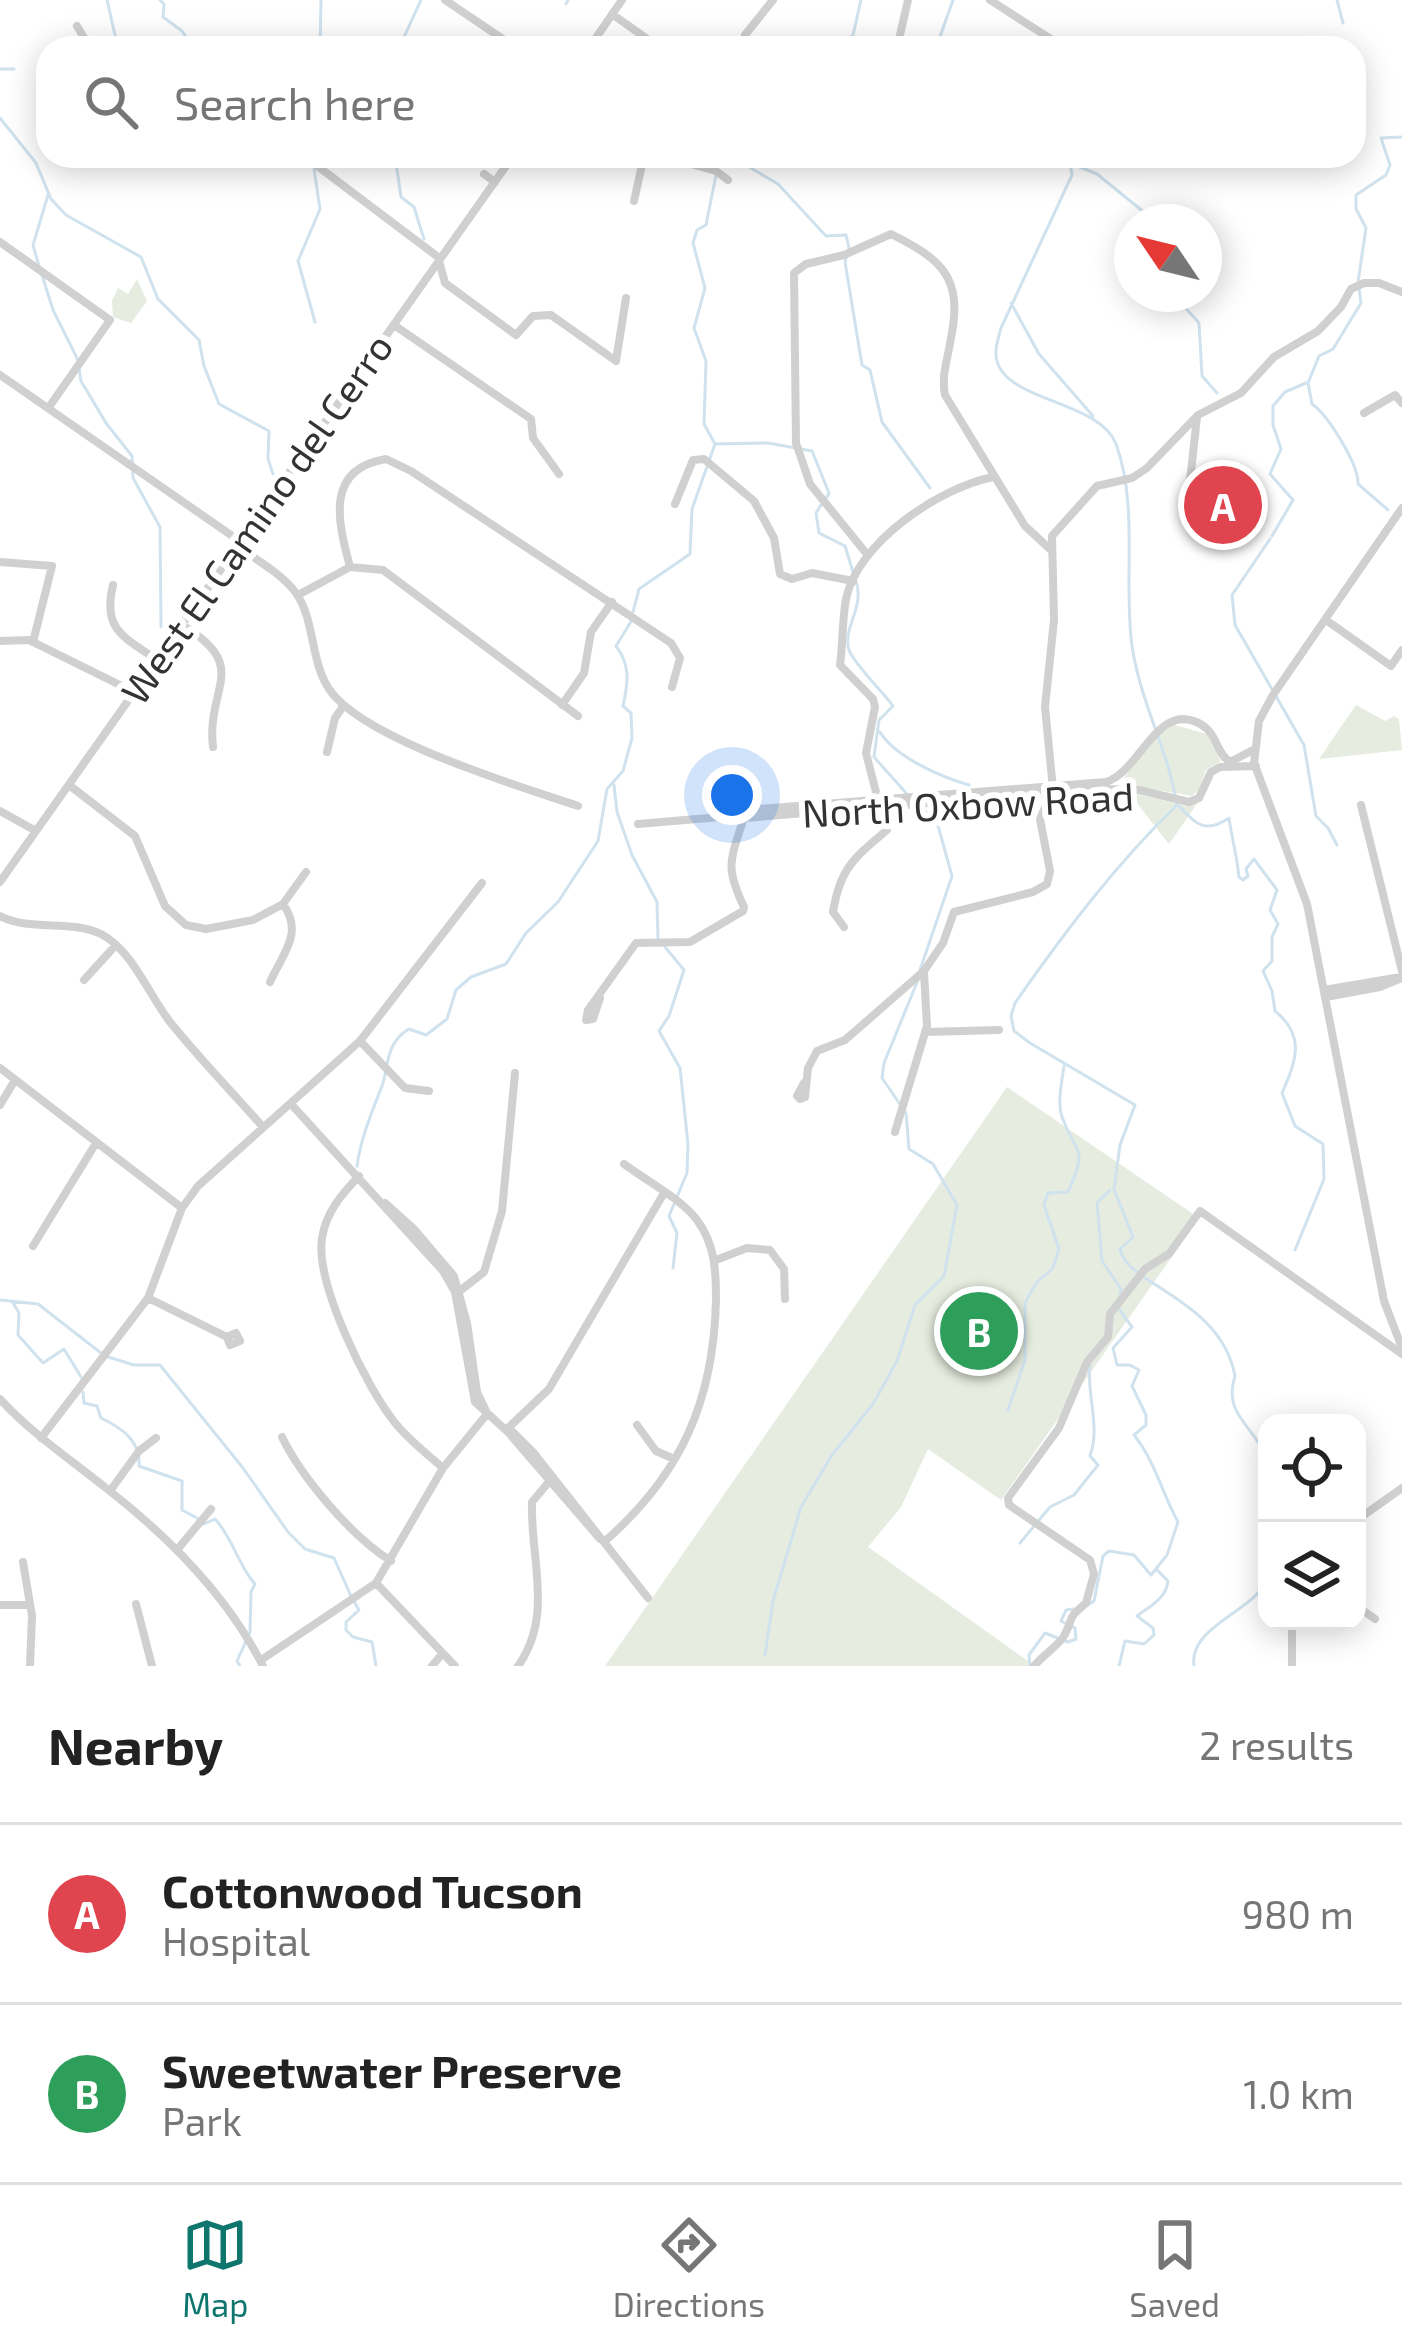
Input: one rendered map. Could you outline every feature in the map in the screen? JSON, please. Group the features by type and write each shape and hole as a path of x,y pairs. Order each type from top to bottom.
{"street":[{"path":"446,0 498,36"},
{"path":"597,36 622,0"},
{"path":"745,35 773,0"},
{"path":"900,36 908,0"},
{"path":"990,0 1046,36"},
{"path":"612,14 643,36"},
{"path":"77,26 83,36"},
{"path":"321,168 405,228 441,259 445,283 516,335 533,316 546,314 618,360 626,298"},
{"name":"West El Camino del Cerro","path":"0,882 505,168"},
{"path":"634,201 641,168"},
{"path":"706,168 728,180"},
{"path":"484,174 495,182"},
{"path":"866,554 811,484 796,443 794,273 806,264 844,255 891,234 944,269 953,283 952,334 942,380 945,395 1024,526 1051,550"},
{"path":"0,242 110,320 49,407"},
{"path":"804,1083 817,1051 845,1040 924,971 943,943 954,912 1033,892 1047,884 1050,871 1040,819 1051,790 1045,707 1054,620 1052,536 1097,486 1132,478 1147,468 1198,415 1241,393 1274,357 1318,331 1351,289 1379,283 1402,292"},
{"path":"394,325 531,419 533,438 559,474"},
{"path":"0,375 239,544 298,595 317,664 329,689 344,705 438,757 578,806"},
{"path":"1364,413 1395,395 1402,403"},
{"path":"1190,481 1198,415"},
{"path":"350,567 337,518 340,495 360,468 386,459 412,471 671,643 680,658 672,687"},
{"path":"675,504 693,460 704,460 754,501 775,538 780,574 788,579 812,573 853,581"},
{"path":"844,927 833,912 843,873 886,830 889,808 878,800 866,753 875,706 839,665 846,600 866,554 943,494 992,477"},
{"path":"1402,508 1273,695 1259,721 1254,749 1256,766 1307,904 1384,1300 1402,1351"},
{"path":"0,562 52,566 33,642"},
{"path":"298,595 350,567 374,568 397,577 434,611 578,716"},
{"path":"113,585 109,607 115,630 157,660"},
{"path":"562,705 584,673 591,632 612,602"},
{"path":"1325,620 1390,666 1402,650"},
{"path":"182,625 216,650 221,663 213,747"},
{"path":"0,641 33,642 134,692"},
{"path":"327,752 335,718 344,705"},
{"name":"North Oxbow Road","path":"745,814 889,808 1118,778 1160,728 1177,719 1200,723 1231,762 1254,749"},
{"name":"North Oxbow Road","path":"638,824 878,800 1051,790 1129,789 1190,802 1199,798 1211,772 1220,767 1256,766"},
{"path":"68,785 135,836 164,906 178,921 195,928 253,920 283,904 306,872"},
{"path":"1325,993 1400,977 1361,806"},
{"path":"0,811 36,831"},
{"path":"599,998 636,944 690,942 743,911 730,878 731,857 745,814"},
{"path":"41,1438 148,1298 182,1208 198,1186 360,1041 482,883"},
{"path":"270,982 293,934 293,922 283,904"},
{"path":"0,916 21,924 92,931 116,946 166,1017 263,1127"},
{"path":"84,980 116,946"},
{"path":"895,1132 926,1032 924,971"},
{"path":"926,1032 999,1030"},
{"path":"360,1041 405,1088 429,1091"},
{"path":"0,1068 182,1208"},
{"path":"458,1291 484,1272 502,1211 515,1073"},
{"path":"0,1105 15,1080"},
{"path":"291,1103 446,1264 458,1291 475,1382 486,1413 514,1432 648,1598"},
{"path":"33,1246 96,1143"},
{"path":"603,1541 647,1499 674,1459 693,1424 712,1366 716,1259 697,1220 624,1164"},
{"path":"359,1176 330,1214 322,1236 323,1278 380,1403 442,1468"},
{"path":"507,1431 549,1389 664,1193"},
{"path":"1034,1666 1048,1648 1062,1640 1072,1613 1086,1603 1094,1574 1090,1560 1010,1505 1008,1498 1059,1428 1087,1362 1108,1337 1110,1313 1145,1269 1169,1254 1200,1211 1402,1351"},
{"path":"716,1259 747,1247 770,1250 784,1269 785,1299"},
{"path":"148,1298 227,1337"},
{"path":"0,1399 177,1550 226,1605 262,1663 376,1582 442,1468 486,1413"},
{"path":"637,1425 656,1451 674,1459"},
{"path":"282,1437 313,1483 368,1545 391,1561"},
{"path":"110,1491 139,1451 156,1438"},
{"path":"518,1666 537,1628 532,1505 551,1479"},
{"path":"1366,1514 1402,1488"},
{"path":"177,1550 211,1509"},
{"path":"23,1562 30,1666"},
{"path":"376,1582 455,1666"},
{"path":"136,1604 152,1666"},
{"path":"0,1605 29,1605"},
{"path":"1366,1612 1375,1618"},
{"path":"1292,1630 1292,1666"},
{"path":"432,1666 442,1654"}],"shaded area":[{"path":"137,279 147,301 131,323 113,317 112,301 118,288 128,294"},
{"path":"1356,705 1385,721 1394,716 1399,719 1402,750 1319,759"},
{"path":"1171,724 1207,734 1221,761 1206,770 1192,796 1127,785 1123,779"},
{"path":"1128,792 1187,806 1199,801 1169,844"},
{"path":"1007,1087 1199,1218 1001,1500 928,1449 901,1507 868,1547 1035,1666 605,1666"}],"waterway":[{"path":"107,0 115,36"},
{"path":"160,0 163,17 186,36"},
{"path":"320,36 321,0"},
{"path":"404,36 421,0"},
{"path":"566,4 568,0"},
{"path":"852,36 861,0"},
{"path":"940,36 953,0"},
{"path":"1337,0 1343,23"},
{"path":"0,69 14,69"},
{"path":"0,118 36,163"},
{"path":"1388,510 1358,484 1341,441 1312,404 1308,383 1319,356 1333,349 1361,303 1358,282 1366,228 1356,209 1356,195 1386,175 1390,165 1381,138 1402,137"},
{"path":"38,168 51,199 66,215 141,257 158,299 199,340 219,404 269,431 273,474"},
{"path":"397,168 401,197 414,207 424,239"},
{"path":"751,168 778,184 826,236 846,235 845,262 862,365 870,370 882,422 930,488"},
{"path":"1071,168 1072,175 1001,328 996,355 1001,370 1014,382 1090,418 1116,444 1129,518 1132,646 1177,805 1091,900 1015,1003 1011,1016 1014,1031 1030,1043 1135,1105 1120,1145 1114,1189 1133,1237 1120,1249 1126,1262 1212,1329 1235,1376 1235,1409 1258,1444"},
{"path":"1082,168 1134,204"},
{"path":"314,169 320,209 298,261 315,322"},
{"path":"633,612 639,589 690,554 692,509 715,444 704,424 706,361 694,328 705,288 693,243 697,230 706,225 716,175"},
{"path":"39,266 33,245 48,195"},
{"path":"42,275 78,360"},
{"path":"1011,303 1039,354 1093,416"},
{"path":"1189,312 1199,323 1202,376 1217,393"},
{"path":"79,369 106,423 132,456 133,478 160,527 161,627"},
{"path":"1272,536 1293,500 1270,474 1281,449 1273,406 1285,392 1306,383"},
{"path":"715,444 768,443 812,451 827,497"},
{"path":"821,505 816,513 819,533 845,546 853,572"},
{"path":"1270,539 1232,595 1235,625 1304,745 1316,816 1337,845"},
{"path":"856,581 858,600 848,634 849,650 893,706 879,720 874,757 906,793"},
{"path":"357,1166 396,1041 409,1029 426,1035 447,1019 456,990 471,977 506,964 526,933 558,902 598,841 607,789 623,771 632,738 631,713 623,706 626,668 616,646 632,620"},
{"path":"880,732 907,758 969,785"},
{"path":"614,785 617,812 632,855 657,902 658,940"},
{"path":"1178,805 1202,825 1214,826 1229,818 1239,877 1248,876 1246,869 1254,859 1277,890 1270,910 1278,924 1272,937 1272,961 1263,971 1275,1011 1295,1039 1294,1060 1282,1093 1295,1126 1323,1144 1324,1179 1295,1250"},
{"path":"920,970 952,876 937,822 922,808"},
{"path":"665,947 684,970 659,1031 680,1068 688,1144 687,1173 669,1216 677,1233 673,1268"},
{"path":"765,1655 773,1601 801,1507 832,1455 873,1404 897,1361 915,1305 944,1276 957,1205 933,1164 909,1149 906,1113 882,1078 918,980"},
{"path":"1008,1410 1025,1360 1025,1303 1036,1283 1053,1268 1059,1249 1044,1205 1048,1193 1068,1192 1078,1166 1078,1152 1061,1111 1064,1066"},
{"path":"1110,1190 1097,1203 1102,1261 1120,1294"},
{"path":"0,1300 38,1304 101,1353"},
{"path":"12,1301 19,1313 18,1335 43,1363 64,1349 81,1377"},
{"path":"1088,1605 1094,1601 1103,1556 1109,1551 1134,1555 1151,1575 1167,1555 1178,1522 1134,1435 1146,1425 1146,1415 1132,1386 1139,1370 1117,1365 1113,1348 1132,1327 1119,1309"},
{"path":"108,1357 134,1365 160,1365 288,1532 305,1549 334,1558 351,1596"},
{"path":"1020,1543 1050,1507 1074,1495 1098,1465 1090,1456 1094,1433 1090,1363"},
{"path":"83,1392 84,1403 97,1406 101,1418 133,1442 139,1466 182,1481 182,1510 197,1518"},
{"path":"204,1524 215,1519 255,1584 250,1632 237,1661 240,1666"},
{"path":"1119,1666 1125,1641 1144,1644 1154,1635 1153,1628 1137,1616 1167,1587 1168,1581 1156,1569"},
{"path":"1194,1666 1201,1641 1258,1593"},
{"path":"355,1603 359,1610 346,1622 346,1630 372,1642 376,1666"},
{"path":"1030,1666 1029,1655 1045,1633 1068,1642 1076,1639 1075,1628 1061,1621 1066,1610 1073,1609"}],"place":[{"name":"Cottonwood Tucson","path":"1223,505"},
{"name":"Sweetwater Preserve","path":"979,1331"}]}
